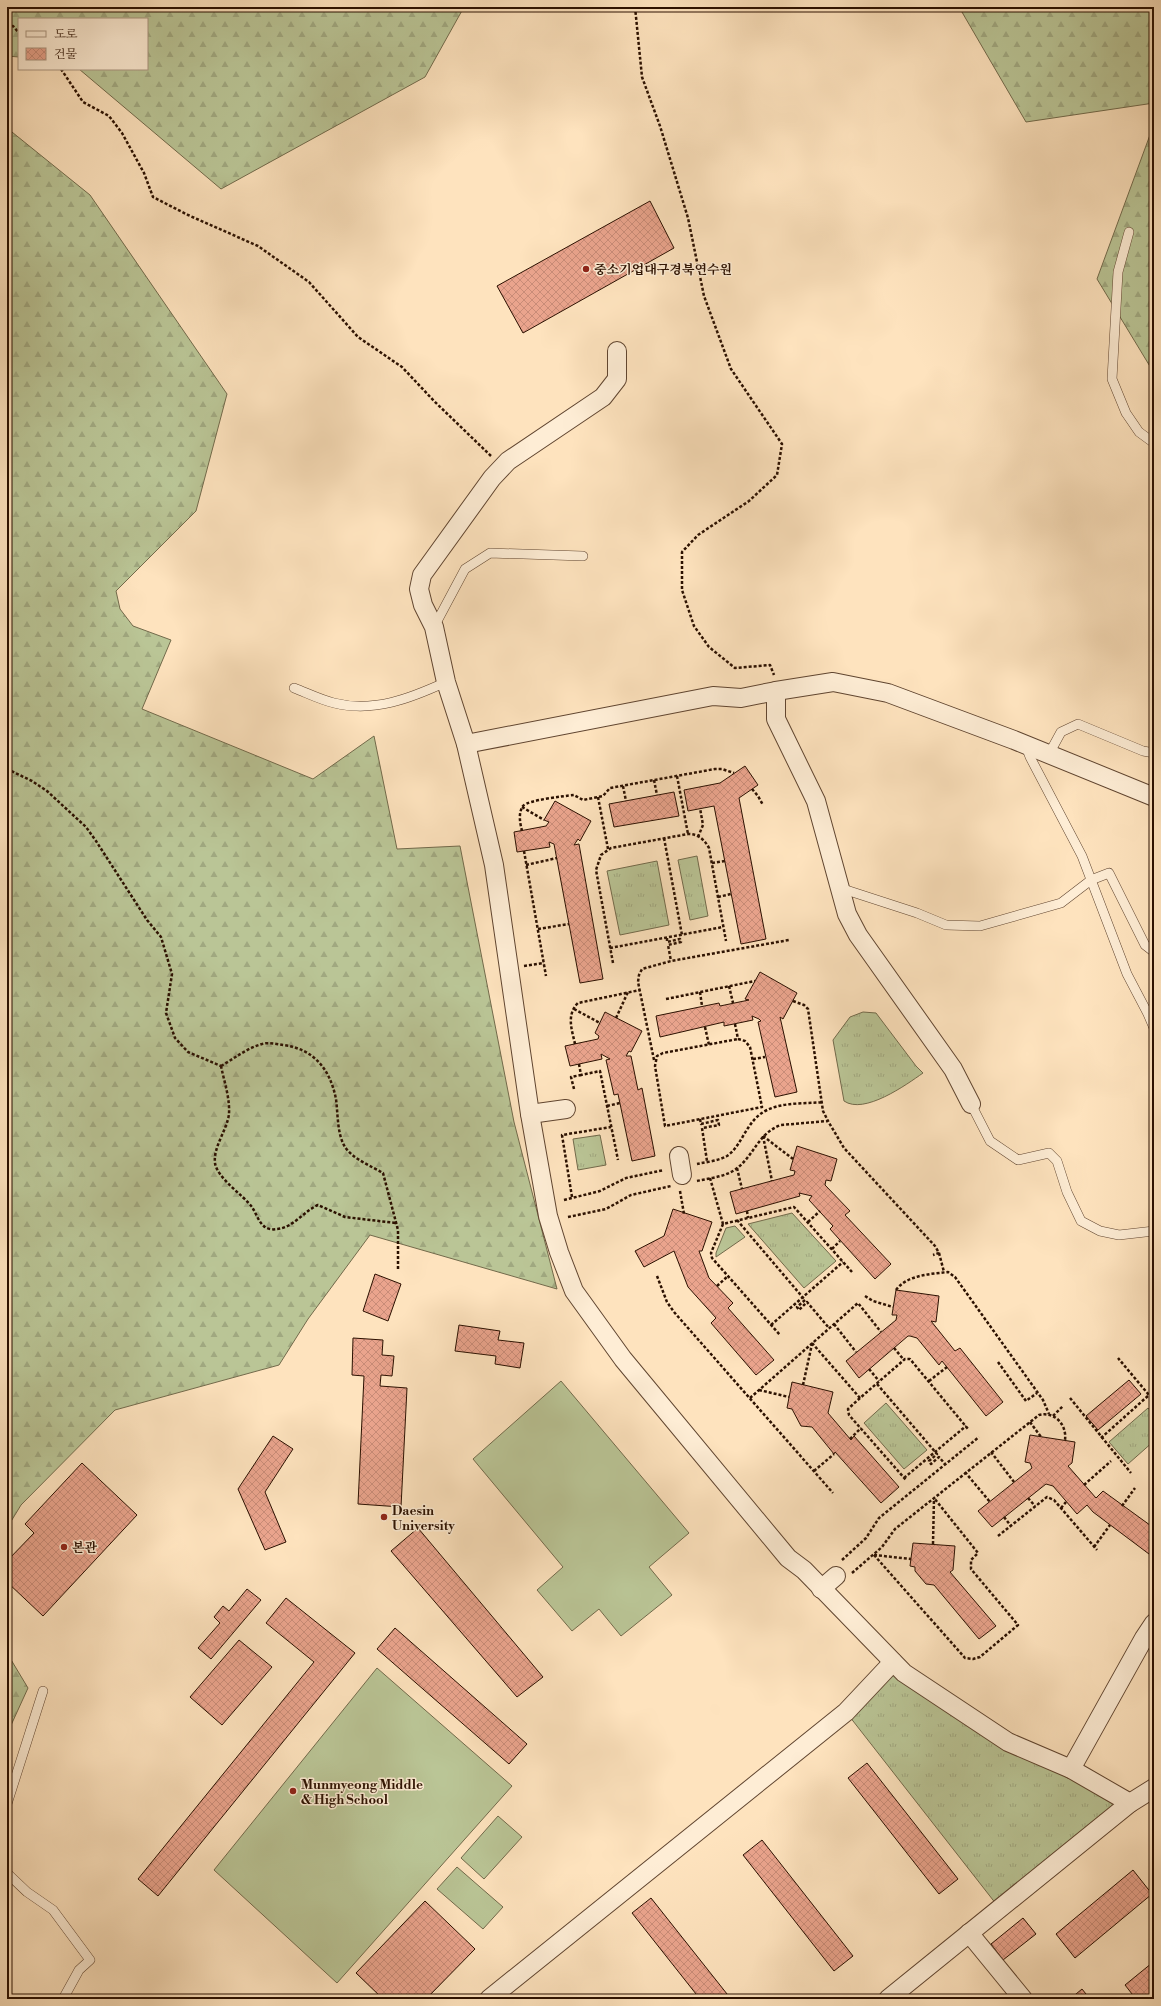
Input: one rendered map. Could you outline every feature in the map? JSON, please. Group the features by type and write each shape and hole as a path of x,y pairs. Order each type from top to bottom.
{"street":[{"path":"616,351 617,379 603,397 508,460 492,478 422,575 419,589 423,605 434,627 446,682 466,744 494,865 530,1114 548,1216 559,1252 574,1291 623,1359 788,1558 804,1570 904,1673 1008,1742 1071,1769 1130,1803"},
{"path":"466,744 713,696 741,698 833,682 888,693 1025,744 1154,797"},
{"path":"779,691 776,720 816,801 848,914 858,935 961,1082 971,1104"},
{"path":"530,1114 566,1109"},
{"path":"679,1156 682,1182"},
{"path":"821,1588 840,1573"},
{"path":"1071,1769 1144,1638 1154,1623"},
{"path":"489,1999 846,1712 893,1662"},
{"path":"888,1999 1130,1803 1154,1788"},
{"path":"969,1933 1023,1999"}],"lane":[{"path":"1129,232 1118,272 1112,379 1126,413 1139,432 1154,442"},
{"path":"434,627 465,569 490,553 583,556"},
{"path":"294,688 335,703 375,706 406,699 446,682"},
{"path":"1049,754 1061,732 1078,724 1143,751 1154,753"},
{"path":"1025,744 1030,757 1082,856 1127,974 1154,1028"},
{"path":"840,888 917,913 946,925 980,926 1061,903 1091,880 1109,873 1145,945 1154,952"},
{"path":"971,1104 990,1141 1018,1160 1049,1153 1057,1161 1067,1192 1081,1221 1100,1231 1120,1235 1154,1231"},
{"path":"7,1804 43,1690"},
{"path":"7,1873 27,1892 52,1910 90,1960 80,1970 63,1999"}],"path":[{"path":"636,7 642,77 688,218 704,296 731,369 782,444 776,475 749,501 698,535 682,552 682,590 694,626 709,647 735,668 770,665 779,691"},
{"path":"7,28 13,26 18,32"},
{"path":"62,70 83,102 109,116 122,133 144,172 153,197 188,215 258,246 309,282 358,337 402,367 434,401 502,467"},
{"path":"7,769 32,781 47,791 86,827 147,920 161,937 172,974 166,1013 175,1038 188,1052 221,1066"},
{"path":"522,831 520,818 522,807 529,803 574,795 583,800 603,796 610,788 716,769 722,769 734,773"},
{"path":"677,776 688,834"},
{"path":"654,780 657,795"},
{"path":"623,786 626,801"},
{"path":"752,789 763,805"},
{"path":"598,797 608,848"},
{"path":"522,807 544,820"},
{"path":"698,837 704,825 700,808"},
{"path":"613,963 596,870 599,858 608,848 688,834 698,837 707,845 712,863 726,941"},
{"path":"664,838 682,935"},
{"path":"524,851 546,976"},
{"path":"526,865 557,858"},
{"path":"712,863 725,861"},
{"path":"718,897 731,894"},
{"path":"538,929 569,924"},
{"path":"610,948 724,927"},
{"path":"667,938 667,942 680,939 680,942 668,945 671,961"},
{"path":"655,1063 657,1056 663,1053 738,1039 749,1044 762,1108 665,1126 655,1063 638,979 642,970 671,961 789,940"},
{"path":"520,967 544,963"},
{"path":"666,999 755,981"},
{"path":"729,986 732,1003"},
{"path":"575,1044 570,1020 578,1003 640,990"},
{"path":"616,1018 628,992"},
{"path":"700,992 702,1006"},
{"path":"793,1001 804,1005 808,1009 823,1111 828,1121 844,1148 935,1246 944,1272"},
{"path":"574,1009 600,1023"},
{"path":"735,1024 738,1039"},
{"path":"705,1027 709,1045"},
{"path":"221,1066 250,1048 263,1043 287,1045 310,1053 321,1064 332,1085 341,1134 345,1147 355,1156 383,1173 398,1230 398,1269"},
{"path":"752,1059 765,1057"},
{"path":"579,1064 581,1075"},
{"path":"221,1066 229,1113 226,1127 216,1152 215,1164 221,1175 251,1206 264,1226 271,1229 284,1228 318,1205 344,1217 396,1223"},
{"path":"574,1089 571,1077 600,1071 618,1160"},
{"path":"607,1106 620,1103"},
{"path":"700,1119 701,1124 718,1120 719,1125 702,1128 707,1161"},
{"path":"568,1216 606,1209 631,1195 682,1182 728,1174 737,1168 762,1136 774,1127 781,1125 828,1121"},
{"path":"572,1197 562,1135 611,1127"},
{"path":"762,1136 793,1159"},
{"path":"762,1136 772,1181"},
{"path":"737,1168 742,1189"},
{"path":"710,1178 723,1224 711,1256 780,1335"},
{"path":"682,1182 684,1214"},
{"path":"723,1224 792,1206 796,1208 852,1272"},
{"path":"747,1211 748,1218"},
{"path":"808,1222 820,1211"},
{"path":"737,1220 803,1297 805,1300 797,1307 799,1310 807,1302 829,1328"},
{"path":"832,1249 840,1241"},
{"path":"933,1255 938,1253"},
{"path":"771,1325 844,1262"},
{"path":"896,1290 900,1284 908,1280 944,1272 948,1272 955,1277 1051,1415 1060,1422 1065,1429 1065,1440"},
{"path":"657,1276 671,1309 833,1493"},
{"path":"717,1286 728,1276"},
{"path":"865,1296 873,1301 893,1307"},
{"path":"750,1398 858,1304 881,1332"},
{"path":"834,1324 856,1352"},
{"path":"803,1385 812,1343"},
{"path":"812,1343 860,1398"},
{"path":"894,1348 904,1360"},
{"path":"1101,1438 1150,1395 1118,1358"},
{"path":"910,1359 967,1428 935,1452 905,1479 848,1413 848,1409 860,1398 904,1360 910,1359"},
{"path":"998,1362 1026,1401 1037,1393"},
{"path":"929,1381 947,1367"},
{"path":"869,1369 879,1381"},
{"path":"877,1384 937,1454 929,1461 931,1464 939,1457 946,1464"},
{"path":"759,1390 789,1397"},
{"path":"1070,1398 1131,1473"},
{"path":"840,1573 874,1555 895,1529 990,1452 1039,1415 1051,1415 1063,1406"},
{"path":"1030,1422 1041,1437"},
{"path":"850,1439 861,1428"},
{"path":"840,1573 879,1518 979,1437"},
{"path":"990,1452 1014,1482"},
{"path":"814,1471 834,1454"},
{"path":"1084,1485 1111,1460"},
{"path":"965,1472 990,1502"},
{"path":"1122,1506 1135,1488"},
{"path":"998,1536 1047,1496 1052,1498 1097,1550"},
{"path":"932,1544 934,1498"},
{"path":"874,1555 965,1658 973,1659 980,1657 1018,1624 971,1569 971,1560 978,1553 934,1498"},
{"path":"1028,1498 1035,1506"},
{"path":"1060,1508 1066,1502"},
{"path":"1004,1517 1011,1526"},
{"path":"1094,1547 1110,1525"},
{"path":"874,1555 911,1559"}],"green space":[{"path":"7,7 464,7 425,77 221,189 80,70 148,70 148,18 18,18 18,57 7,56"},
{"path":"959,7 1154,7 1154,103 1026,122"},
{"path":"1154,124 1154,373 1097,279"},
{"path":"7,128 90,195 227,394 196,511 116,591 120,609 133,626 171,640 142,709 313,779 374,736 397,849 460,846 514,1122 557,1289 370,1235 308,1319 279,1365 115,1410 21,1505 7,1528"},
{"path":"697,856 708,916 690,920 678,860"},
{"path":"657,861 669,925 620,935 607,871"},
{"path":"863,1012 876,1013 923,1073 885,1097 862,1104 852,1104 844,1101 833,1040 850,1017"},
{"path":"600,1135 606,1165 578,1170 573,1139"},
{"path":"792,1213 836,1261 804,1288 748,1224"},
{"path":"735,1226 745,1237 716,1257 716,1253 726,1228"},
{"path":"561,1381 689,1533 649,1567 672,1595 621,1636 599,1609 572,1631 537,1590 563,1567 473,1459"},
{"path":"886,1403 927,1450 904,1469 864,1423"},
{"path":"1148,1408 1154,1415 1154,1441 1128,1464 1109,1442"},
{"path":"7,1653 28,1688 7,1734"},
{"path":"893,1662 1008,1742 1130,1803 1000,1909 846,1712"},
{"path":"377,1668 512,1786 337,1983 214,1870"},
{"path":"498,1816 522,1837 484,1879 461,1858"},
{"path":"457,1867 503,1907 483,1929 437,1889"}],"building":[{"path":"650,201 674,248 523,333 497,286"},
{"path":"745,766 758,785 739,798 766,939 741,944 714,806 688,811 684,790 720,783"},
{"path":"674,792 679,816 614,827 609,804"},
{"path":"555,801 591,821 580,841 578,839 574,845 579,844 603,979 580,983 554,844 549,842 550,847 517,852 514,832 546,826 549,822 544,820"},
{"path":"760,972 797,993 783,1019 780,1017 797,1092 775,1097 758,1022 761,1021 759,1019 752,1016 753,1020 724,1026 724,1022 660,1037 656,1016 719,1003 720,1006 749,1000 745,999"},
{"path":"605,1012 642,1031 631,1052 629,1051 626,1056 631,1056 638,1090 642,1088 655,1156 632,1161 618,1094 614,1095 606,1060 610,1059 601,1054 602,1059 570,1066 565,1046 598,1039 599,1036 595,1033"},
{"path":"797,1146 837,1159 831,1181 826,1180 825,1185 850,1211 845,1215 891,1264 875,1279 830,1229 833,1226 809,1200 812,1196 799,1193 800,1196 736,1214 730,1192 794,1175 795,1171 790,1170"},
{"path":"673,1209 712,1222 702,1251 699,1251 709,1278 733,1303 728,1308 774,1360 756,1375 711,1323 716,1318 688,1287 674,1251 644,1267 635,1251 664,1236"},
{"path":"375,1274 401,1284 388,1321 363,1311"},
{"path":"896,1290 939,1296 936,1322 931,1321 955,1351 960,1348 1003,1402 986,1416 942,1361 939,1365 917,1338 910,1336 908,1336 859,1378 846,1361 896,1320 897,1315 892,1315"},
{"path":"459,1325 500,1331 498,1340 524,1343 520,1368 495,1364 496,1356 455,1351"},
{"path":"353,1338 383,1340 382,1355 394,1356 392,1376 381,1375 380,1386 407,1388 401,1507 358,1504 364,1376 352,1375"},
{"path":"1129,1380 1141,1394 1098,1430 1086,1416"},
{"path":"792,1382 833,1392 828,1413 851,1440 854,1436 899,1487 881,1503 835,1452 834,1454 812,1427 801,1426 792,1409 787,1408"},
{"path":"1030,1435 1075,1442 1072,1463 1068,1466 1096,1498 1103,1491 1154,1528 1153,1557 1093,1512 1087,1505 1077,1514 1053,1486 1046,1484 992,1527 978,1511 1032,1468 1030,1463 1025,1462"},
{"path":"273,1436 293,1449 265,1492 286,1542 265,1550 238,1489"},
{"name":"본관","path":"82,1463 137,1515 43,1616 7,1582 7,1561 34,1533 25,1524"},
{"path":"418,1528 543,1677 517,1697 391,1551"},
{"path":"913,1543 955,1546 953,1570 950,1572 996,1626 979,1639 934,1585 926,1584 915,1571 915,1567 910,1566"},
{"path":"247,1589 261,1600 211,1659 198,1648 220,1623 214,1617 223,1606 229,1611"},
{"path":"286,1598 355,1653 158,1896 138,1879 314,1662 266,1623"},
{"path":"395,1628 527,1744 509,1764 377,1649"},
{"path":"239,1640 272,1667 222,1725 190,1697"},
{"path":"867,1763 958,1879 939,1894 848,1778"},
{"path":"762,1840 853,1956 834,1971 743,1855"},
{"path":"1133,1870 1152,1894 1075,1958 1056,1934"},
{"path":"651,1898 731,1999 700,1999 632,1913"},
{"path":"425,1901 475,1949 426,1999 383,1999 356,1973"},
{"path":"1023,1918 1036,1934 1003,1960 991,1944"},
{"path":"1152,1963 1154,1966 1154,1999 1136,1999 1125,1985"},
{"path":"1082,1989 1090,1999 1070,1999"}],"place":[{"name":"중소기업대구경북연수원","path":"586,269"},
{"name":"Daesin University","path":"384,1517"},
{"name":"본관","path":"64,1547"},
{"name":"Munmyeong Middle & High School","path":"293,1791"}]}
